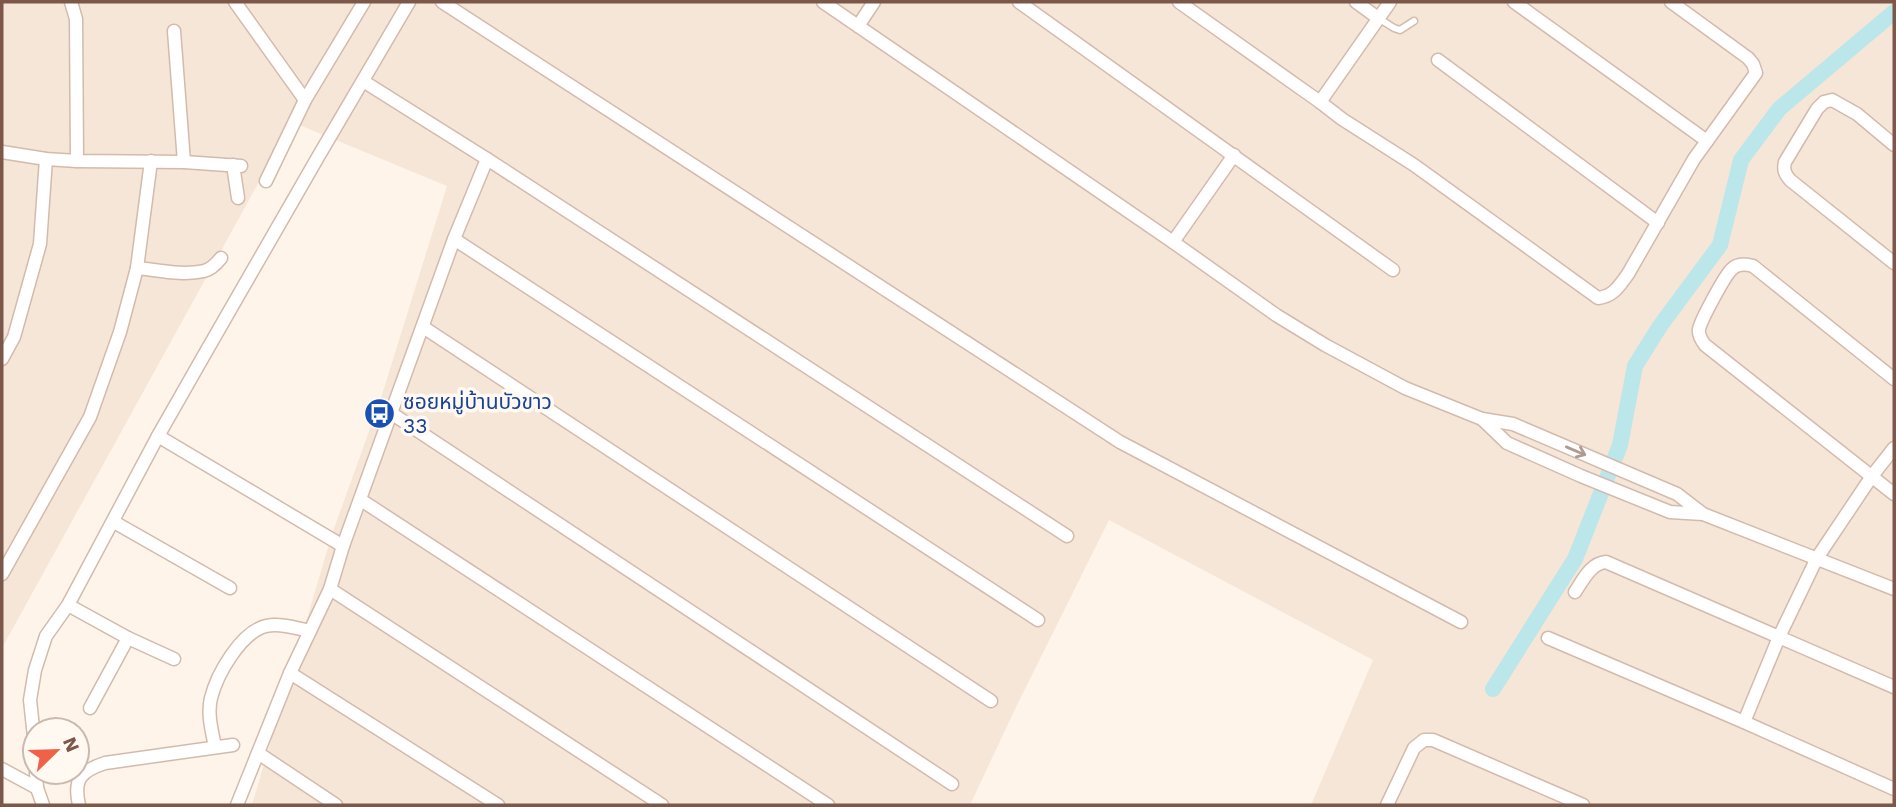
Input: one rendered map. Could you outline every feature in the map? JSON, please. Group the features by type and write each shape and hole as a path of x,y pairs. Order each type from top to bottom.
{"street":[{"path":"71,2 76,19 77,162"},
{"path":"234,2 305,100"},
{"path":"265,181 305,100 364,2"},
{"path":"32,716 30,700 34,670 46,636 68,605 158,436 317,157 410,2"},
{"path":"442,2 1120,442 1461,622"},
{"path":"823,2 1276,315 1325,345 1405,388 1482,419 1513,424 1677,494 1703,514 1894,589"},
{"path":"858,26 874,2"},
{"path":"1019,2 1393,270"},
{"path":"1179,2 1342,119 1414,165 1598,298 1616,291 1681,181 1756,74 1748,58 1671,2"},
{"path":"1356,2 1378,18"},
{"path":"1320,102 1390,2"},
{"path":"1514,2 1707,141"},
{"path":"174,31 184,162"},
{"path":"1438,60 1658,223"},
{"path":"363,81 1067,536"},
{"path":"1894,145 1857,114 1832,100 1824,102 1817,109 1784,168 1790,180 1894,263"},
{"path":"2,152 77,162 151,161 237,166 238,198"},
{"path":"1173,242 1234,155"},
{"path":"2,359 14,337 40,244 46,159"},
{"path":"237,805 290,673 330,589 454,239 487,159"},
{"path":"2,574 90,417 120,332 137,268 151,161"},
{"path":"454,239 1038,621"},
{"path":"137,268 205,271 221,258"},
{"path":"1894,379 1753,266 1745,264 1731,270 1699,329 1705,345 1894,494"},
{"path":"423,327 991,701"},
{"path":"391,413 952,784"},
{"path":"1482,419 1507,443 1581,476 1670,512 1703,514"},
{"path":"158,436 343,547"},
{"path":"1744,722 1779,637 1817,558 1894,448"},
{"path":"361,500 828,805"},
{"path":"114,522 230,588"},
{"path":"1575,592 1595,566 1606,562 1894,687"},
{"path":"330,589 662,805"},
{"path":"68,605 128,638 174,659"},
{"path":"215,747 210,714 211,697 228,658 263,626 275,625 310,631"},
{"path":"90,708 128,638"},
{"path":"1548,638 1894,789"},
{"path":"290,673 498,805"},
{"path":"1387,805 1414,748 1424,740 1433,740 1583,805"},
{"path":"79,805 76,794 79,778 89,768 105,763 233,745"},
{"path":"258,754 337,805"},
{"path":"2,769 37,788 43,805"}],"lane":[{"path":"1378,18 1400,30 1414,21"}],"shaded area":[{"path":"2,2 1894,2 1894,805 1311,805 1373,660 1109,520 970,805 252,805 332,534 381,398 447,186 292,122 2,648"}],"waterway":[{"path":"1493,689 1575,559 1620,445 1635,366 1660,326 1720,245 1741,160 1779,109 1894,12"}],"place":[{"name":"ซอยหมู่บ้านบัวขาว 33","path":"380,413"}]}
